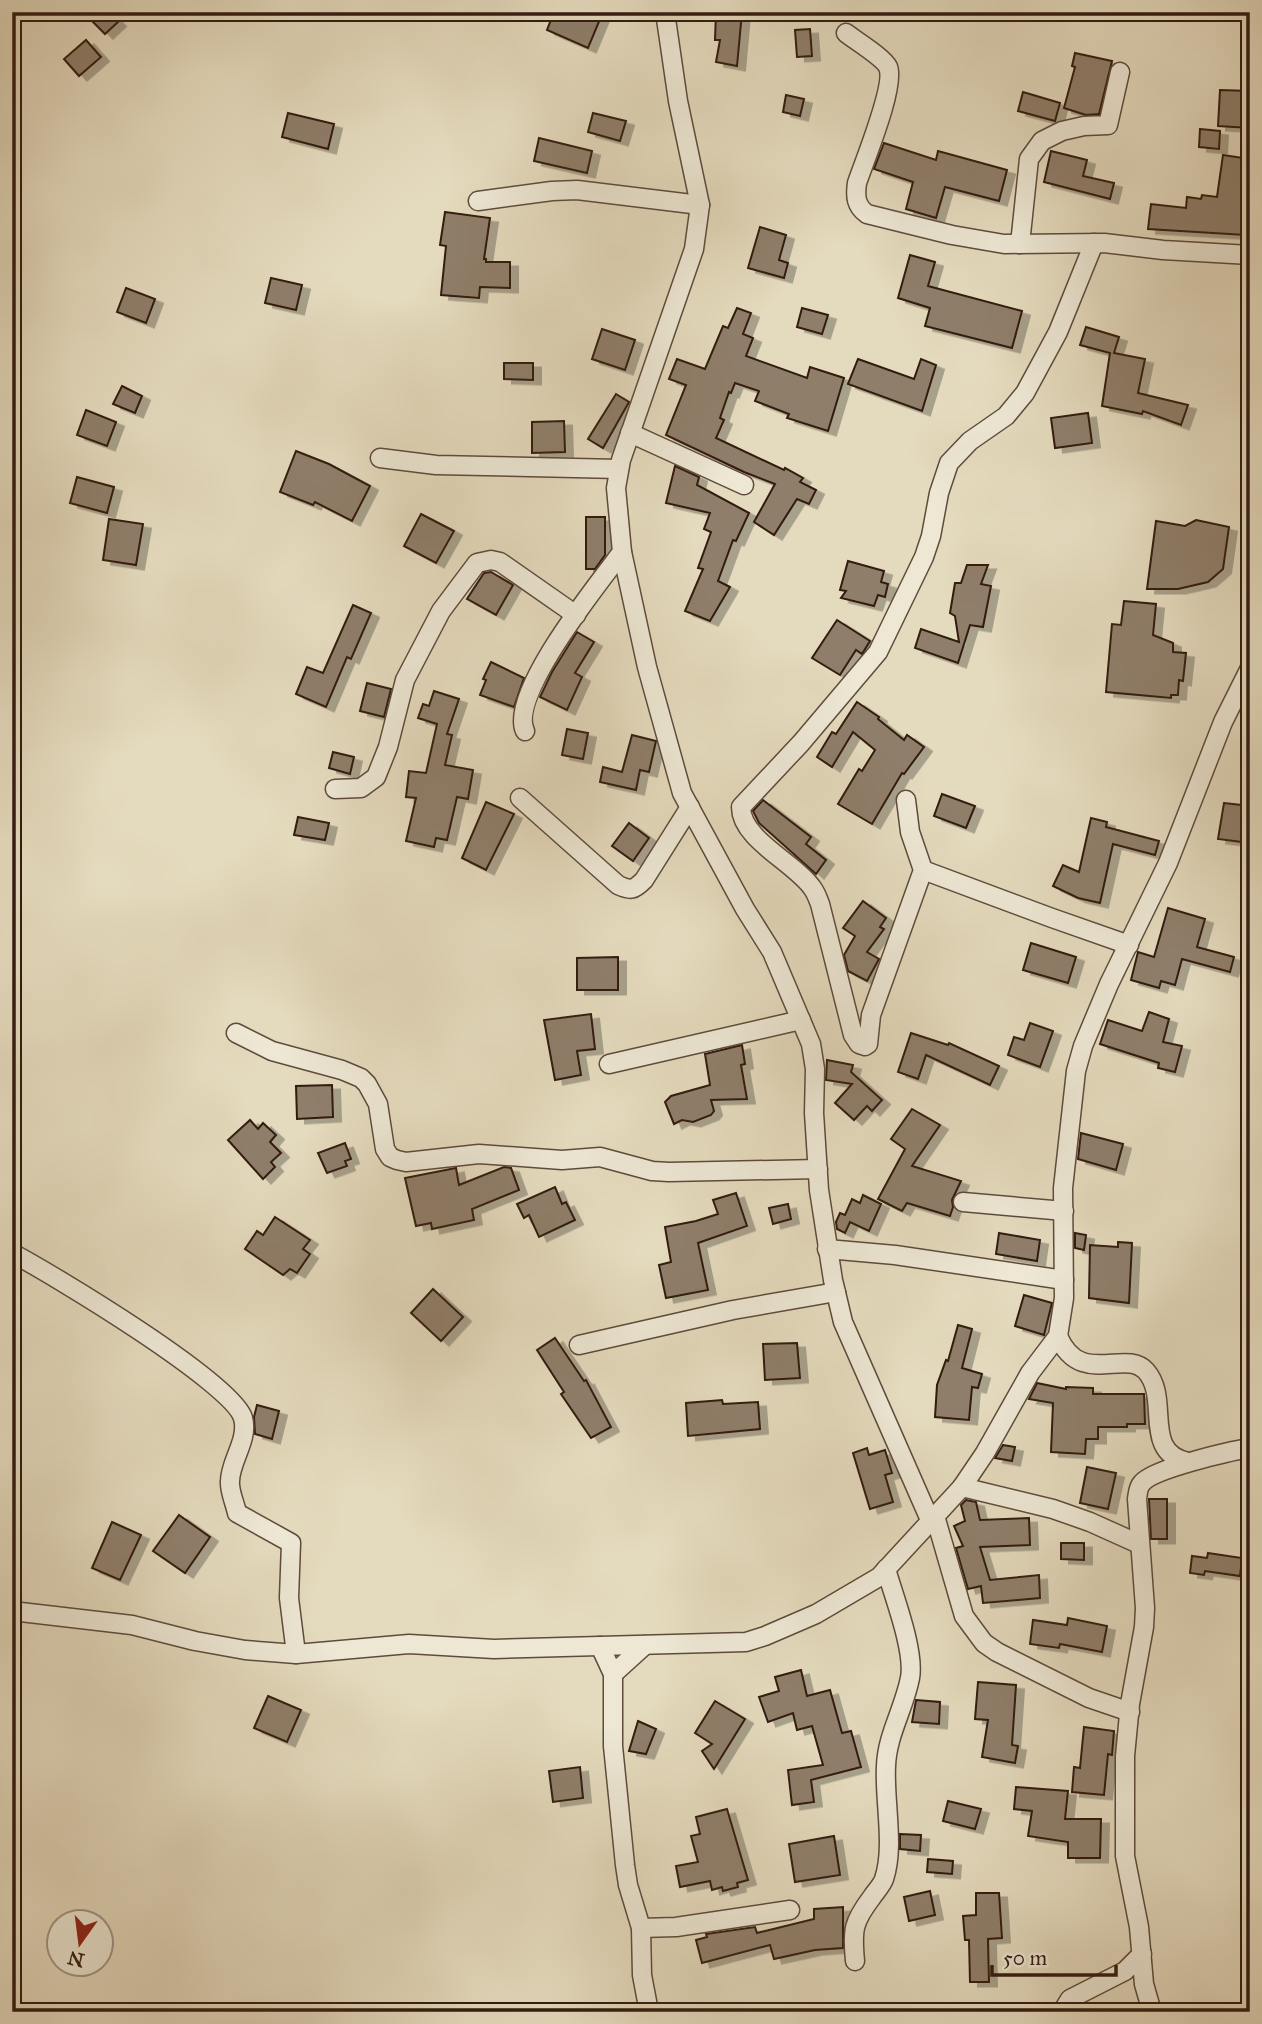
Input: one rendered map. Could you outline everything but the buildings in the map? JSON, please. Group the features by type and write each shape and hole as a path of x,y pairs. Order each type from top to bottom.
{"street":[{"path":"665,12 678,101 700,205 694,249 630,433 616,488 622,552 647,667 682,793 745,909 772,952 814,1056 818,1169 827,1249 843,1322 932,1518 964,1616 984,1643 997,1652 1089,1698 1130,1712"},
{"path":"846,33 884,62 889,69 890,78 855,195 861,209 867,214 952,235 1004,244 1094,243 1250,255"},
{"path":"1020,244 1029,159 1042,141 1062,131 1084,126 1108,125 1120,72"},
{"path":"478,201 577,190 700,205"},
{"path":"905,800 910,832 923,870 871,1015 868,1044 865,1046 859,1044 853,1035 820,904 812,887 755,834 741,815 741,807 801,743 878,653 931,536 939,493 949,463 970,441 1006,416 1025,393 1058,332 1094,243"},
{"path":"630,433 744,485"},
{"path":"380,458 436,465 619,469"},
{"path":"524,731 521,723 522,711 552,649 622,552"},
{"path":"335,789 361,788 376,777 388,747 405,680 441,611 477,563 491,560 500,562 576,615"},
{"path":"12,1611 132,1625 195,1642 296,1654 409,1644 494,1649 746,1642 765,1636 845,1598 878,1577 962,1487 985,1453 1030,1373 1058,1336 1063,1317 1063,1188 1076,1071 1090,1025 1168,863 1242,694 1250,668"},
{"path":"520,799 618,885 628,890 636,889 644,880 690,807"},
{"path":"923,870 1129,944"},
{"path":"609,1064 801,1020"},
{"path":"236,1033 272,1051 321,1063 361,1078 378,1104 385,1149 390,1157 406,1163 479,1154 562,1160 600,1157 652,1171 669,1172 818,1169"},
{"path":"963,1202 1064,1211"},
{"path":"827,1249 895,1255 1064,1280"},
{"path":"12,1254 138,1329 220,1388 243,1417 243,1434 230,1481 237,1513 291,1543 289,1598 296,1654"},
{"path":"579,1345 733,1310 836,1292"},
{"path":"1058,1336 1064,1350 1077,1361 1138,1366 1145,1370 1154,1388 1164,1447 1175,1460 1188,1462"},
{"path":"1152,2012 1144,1984 1139,1927 1125,1856 1125,1756 1145,1608 1137,1499 1142,1483 1147,1478 1188,1462 1250,1448"},
{"path":"962,1487 1053,1509 1139,1544"},
{"path":"855,1961 854,1923 883,1882 885,1874 888,1744 910,1678 910,1659 886,1569"},
{"path":"613,1674 645,1645"},
{"path":"600,1646 613,1674 614,1745 625,1864 628,1885 641,1928 642,1975 649,2012"},
{"path":"641,1928 676,1927 790,1910"},
{"path":"1062,2012 1070,1999 1125,1971 1142,1954"}]}
